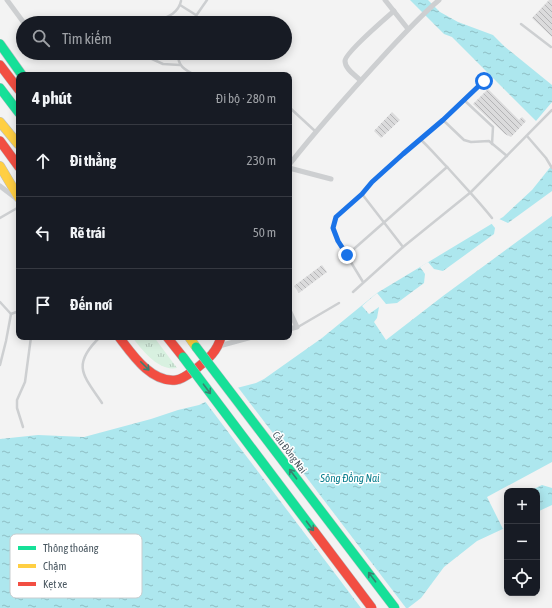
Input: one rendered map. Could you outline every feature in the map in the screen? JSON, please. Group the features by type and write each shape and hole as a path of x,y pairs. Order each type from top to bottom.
{"highway":[{"path":"0,44 20,72"},
{"path":"0,65 16,86"},
{"path":"0,88 16,108"},
{"path":"0,122 16,142"},
{"path":"1,144 16,162"},
{"path":"0,166 16,194"},
{"path":"121,340 152,373 166,380 176,380 183,377 210,358 220,342"},
{"path":"169,340 372,608"},
{"name":"Cầu Đồng Nai","path":"191,340 395,608"}],"street":[{"path":"7,0 19,16"},
{"path":"385,0 408,29"},
{"path":"292,161 315,131 360,80 421,15 439,0"},
{"path":"360,80 348,69 345,63 345,58 352,49 394,11"},
{"path":"292,169 331,179"},
{"path":"0,186 16,197"},
{"path":"292,316 297,327 292,328"},
{"path":"220,342 233,340"}],"lane":[{"path":"168,16 176,12 180,3 196,16 206,0"},
{"path":"521,24 552,47"},
{"path":"155,60 164,64 180,65 190,72"},
{"path":"178,60 180,65"},
{"path":"363,282 338,241 333,228 336,217 362,194 372,182 443,120 484,81"},
{"path":"464,100 493,127 492,144"},
{"path":"292,110 315,131"},
{"path":"353,292 403,247 472,192 552,110"},
{"path":"443,120 464,140 471,142 489,141 507,156"},
{"path":"527,136 546,158 552,168"},
{"path":"420,139 432,149 447,167 472,192 492,218"},
{"path":"347,255 447,167"},
{"path":"362,194 403,247"},
{"path":"0,218 16,208"},
{"path":"0,302 11,314"},
{"path":"297,327 339,303"},
{"path":"11,314 16,312"},
{"path":"0,365 11,314"},
{"path":"23,427 17,408 17,400 25,382 30,340"},
{"path":"97,340 91,346 82,361 82,370 84,377 102,403"}],"green space":[{"path":"134,340 156,340 177,368 164,367 152,359"}],"water":[{"path":"410,0 428,0 440,12 458,22 493,35 504,46 552,85 552,102 536,121 452,37 444,34"},
{"name":"Sông Đồng Nai","path":"552,165 552,505 540,511 540,488 504,488 504,528 477,541 444,567 421,598 408,608 0,608 0,439 38,435 84,437 199,405 233,389 256,383 264,379 322,338 377,293 503,217 532,190"}],"pier":[{"path":"552,191 552,216 386,340 374,322 377,318 379,307 369,314 362,306 377,293 386,304 397,303 424,283 425,274 420,267 428,262 434,269 443,271 494,234 495,228 491,223 497,218 508,223"},
{"path":"237,386 406,608 361,608 204,400"},
{"path":"552,462 552,488 542,485 536,488 504,488 504,528 487,497"}],"building":[{"path":"549,0 552,0 552,37 532,18"},
{"path":"488,89 519,120 522,117 526,121 511,137 505,134 473,104"},
{"path":"392,112 400,120 381,138 374,131"},
{"path":"322,265 327,272 299,293 294,286"}],"traffic: fast":[{"path":"0,44 20,72"},
{"path":"0,88 16,109"},
{"path":"196,347 395,608"},
{"path":"183,357 314,531"}],"traffic: slow":[{"path":"0,122 16,142"},
{"path":"0,166 16,193"},
{"path":"191,340 196,347"}],"traffic: jam":[{"path":"0,65 16,86"},
{"path":"0,141 16,163"},
{"path":"121,340 143,366 158,377 167,380 182,378 197,368 215,351 220,340"},
{"path":"169,340 183,357"},
{"path":"314,531 372,608"}],"route":[{"path":"347,255 338,241 333,228 336,217 362,194 372,182 443,120 484,81"}]}
